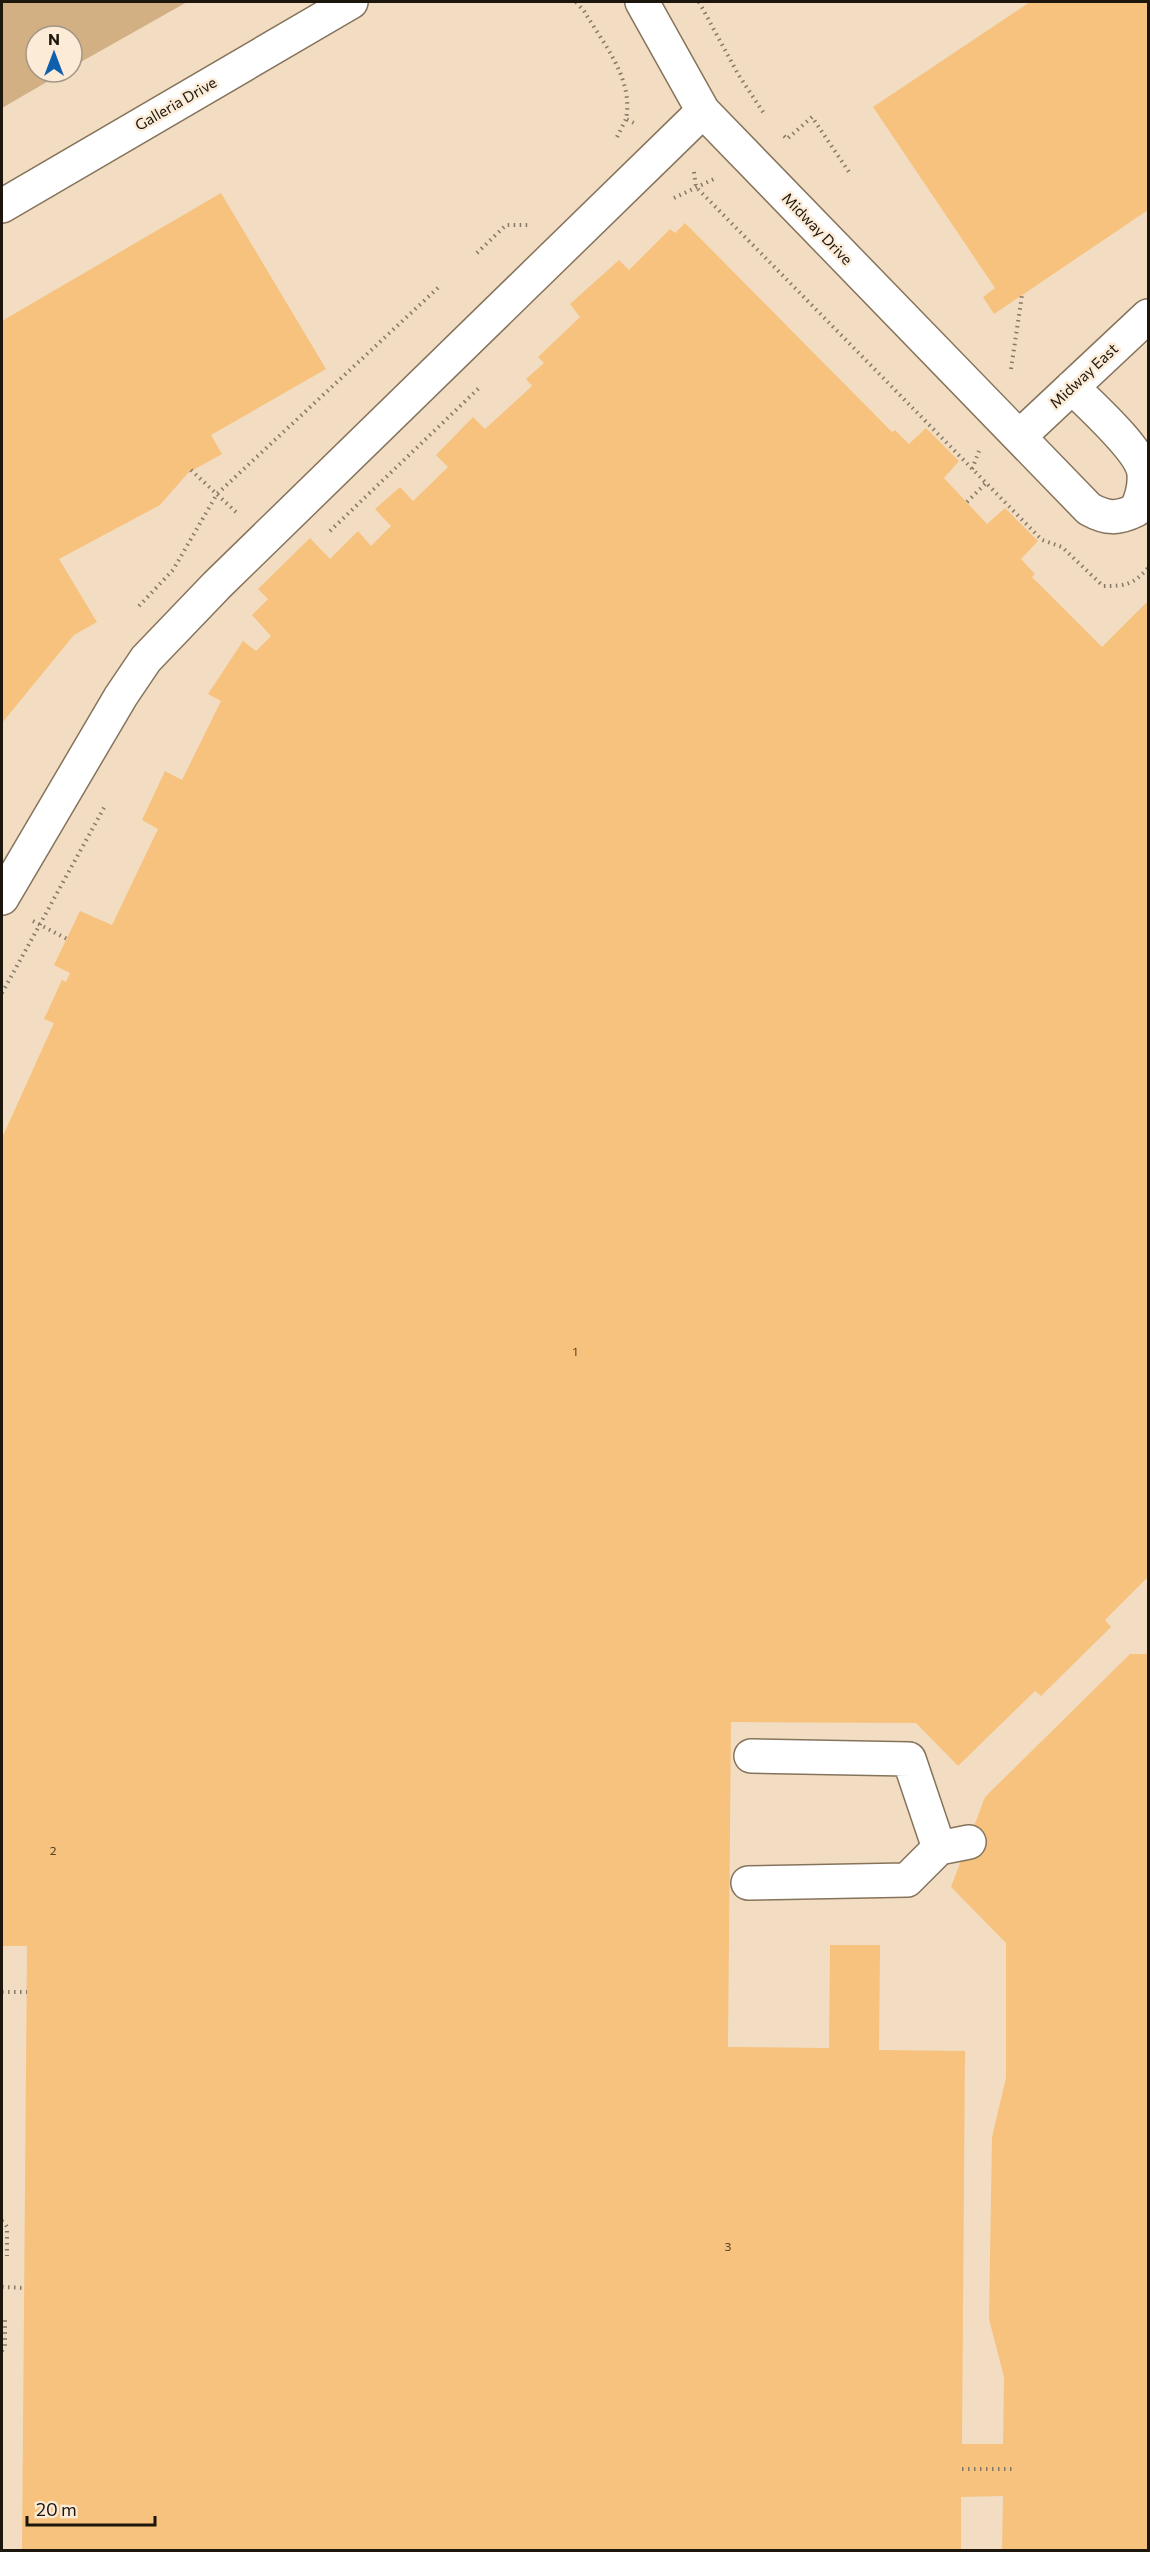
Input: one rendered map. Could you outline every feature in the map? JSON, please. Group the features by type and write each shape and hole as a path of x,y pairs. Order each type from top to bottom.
{"street":[{"name":"Galleria Drive","path":"2,206 351,2"},
{"name":"Midway Drive","path":"642,2 703,111 1089,509 1105,518 1121,517 1136,510 1143,495 1144,471 1133,452 1116,432 1072,387"},
{"path":"14,908 121,696 146,659 217,585 703,111"},
{"name":"Midway East","path":"1020,436 1149,316"},
{"path":"748,1883 908,1880 954,1845 909,1759 751,1756"}],"path":[{"path":"576,2 584,11 622,77 628,100 626,119 615,141"},
{"path":"699,2 738,74 771,122"},
{"path":"779,130 787,139 813,117 851,175"},
{"path":"626,119 640,125"},
{"path":"694,172 696,187 1042,540 1062,547 1103,586 1124,586 1138,579 1149,568"},
{"path":"668,204 676,196 719,176"},
{"path":"477,253 506,225 530,225"},
{"path":"133,613 173,570 217,494 441,285"},
{"path":"1011,369 1022,295"},
{"path":"321,532 332,531 483,384"},
{"path":"191,470 239,515"},
{"path":"967,502 986,483"},
{"path":"2,993 109,799"},
{"path":"14,908 67,939"},
{"path":"2,1992 27,1992"},
{"path":"2,2222 7,2228 7,2256"},
{"path":"2,2287 24,2288"},
{"path":"2,2351 5,2346 5,2318"},
{"path":"962,2469 1014,2469"}],"shaded area":[{"path":"2,2 187,2 84,60 84,24 24,24 24,84 43,84 2,108"}],"building":[{"path":"1030,2 1148,2 1148,210 994,314 983,297 995,288 873,107"},
{"path":"221,193 326,369 211,435 222,454 188,473 160,505 59,559 97,622 74,635 2,723 2,321"},
{"path":"685,223 892,432 895,430 909,444 926,428 959,461 944,478 987,524 1005,508 1038,541 1021,559 1035,574 1032,577 1102,647 1148,601 1148,1577 1105,1620 1111,1627 1041,1696 1035,1691 958,1766 916,1723 731,1722 728,2047 829,2048 830,1945 880,1945 879,2050 965,2051 962,2444 1003,2444 1004,2377 989,2319 992,2137 1006,2078 1006,1943 951,1887 985,1797 1130,1654 1148,1654 1148,2550 1002,2550 1003,2496 961,2497 961,2550 22,2550 27,1946 2,1946 2,1138 54,1023 44,1019 62,980 66,982 70,973 54,965 80,911 112,925 158,829 142,820 165,771 182,780 221,701 208,694 243,641 256,651 271,636 252,615 268,599 258,589 310,538 330,559 358,531 371,546 391,526 375,509 400,487 413,501 448,467 436,455 473,417 485,429 532,386 526,379 544,363 538,357 580,317 570,304 619,260 629,270 670,229 675,233"}]}
